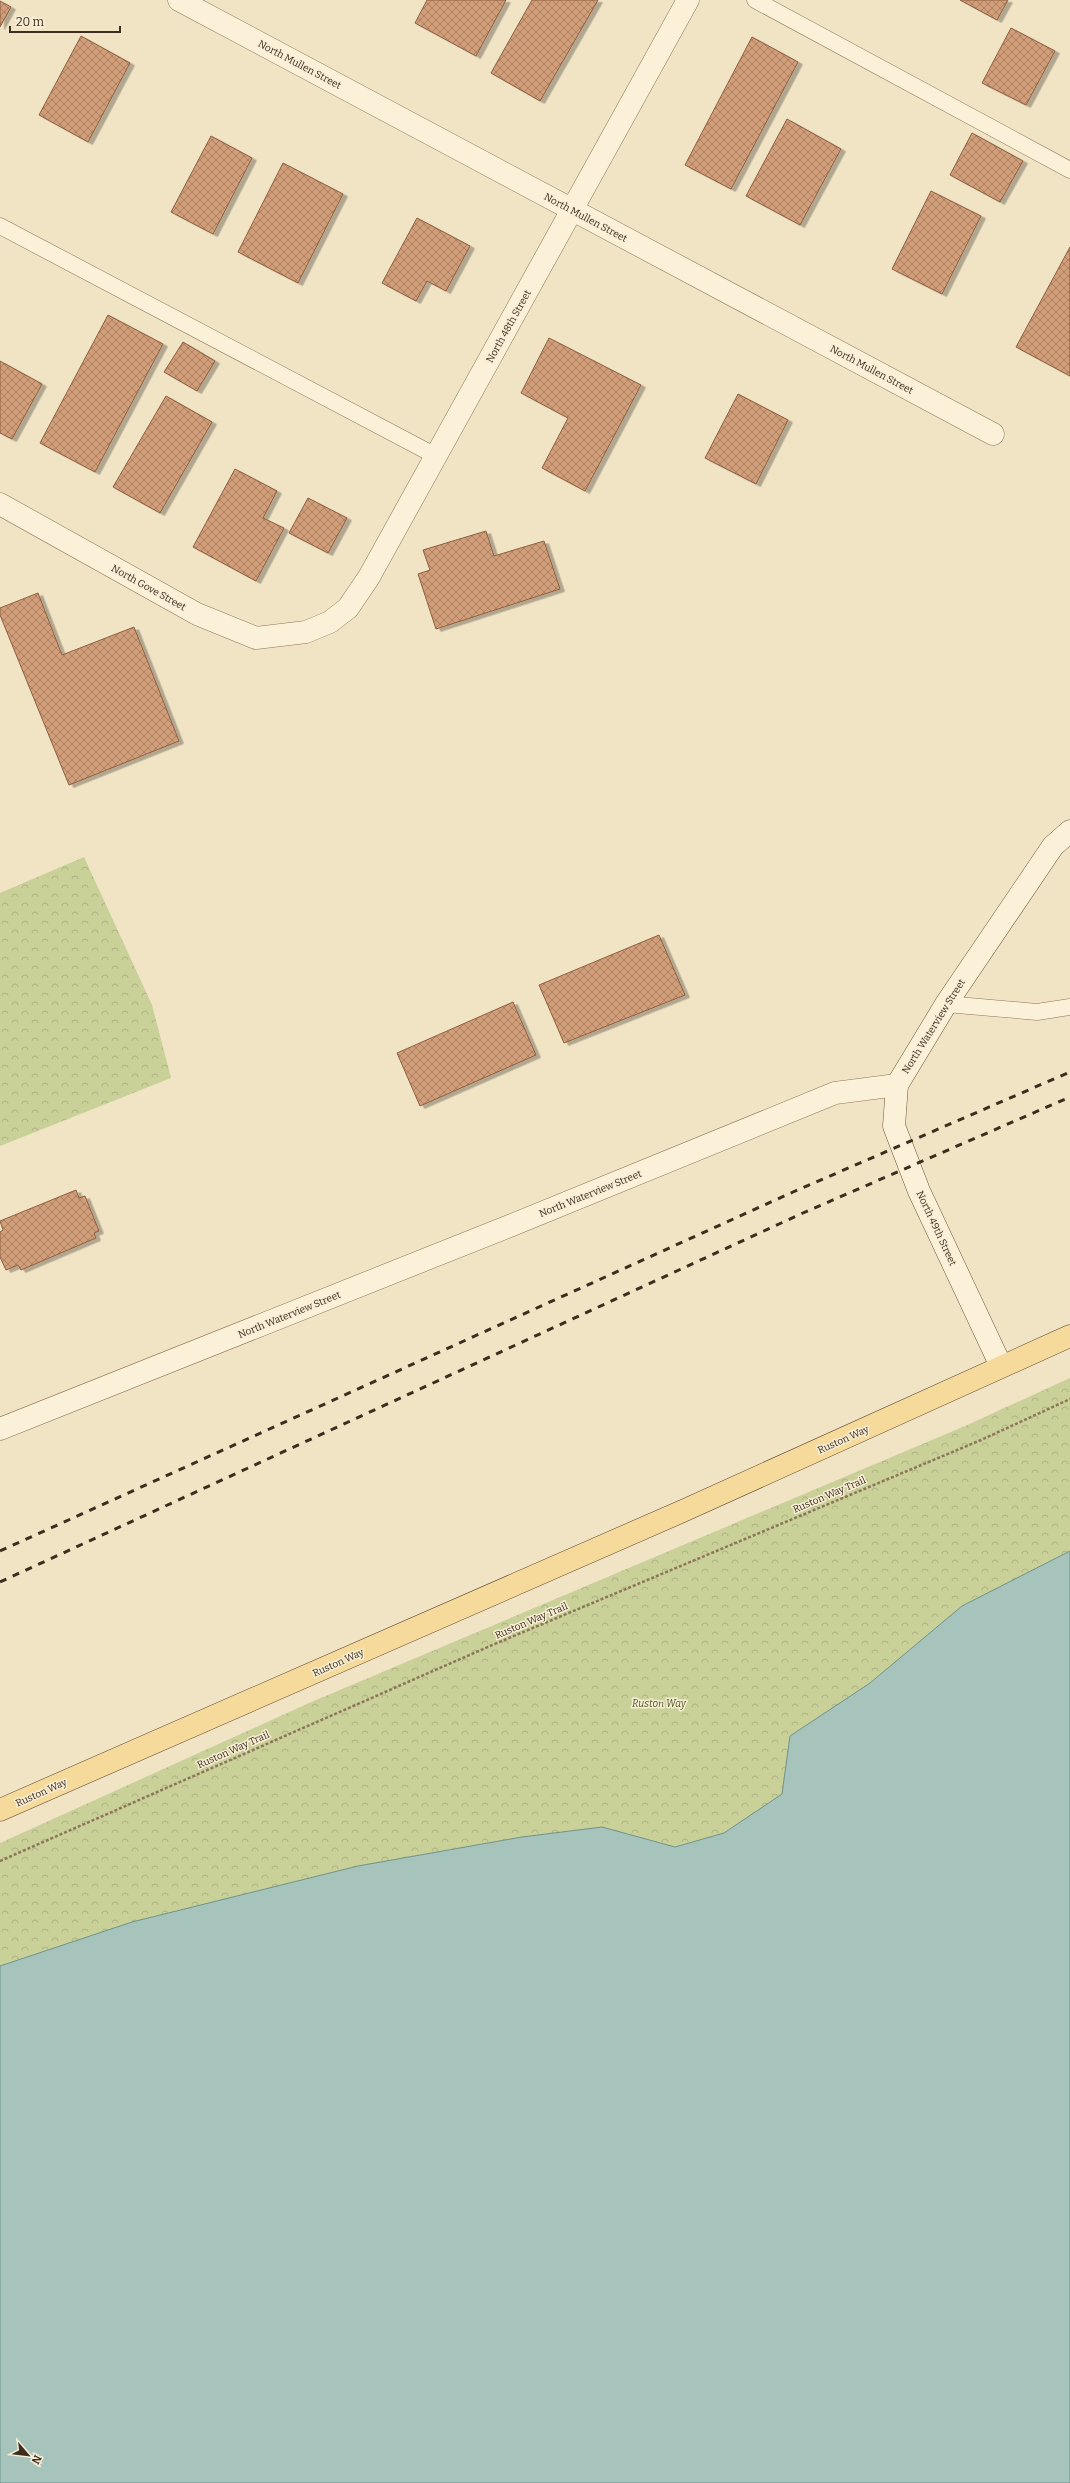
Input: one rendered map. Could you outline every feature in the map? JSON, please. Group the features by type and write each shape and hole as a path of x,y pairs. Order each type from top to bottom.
{"main road":[{"name":"Ruston Way","path":"0,1810 685,1510 1070,1336"}],"street":[{"name":"North Mullen Street","path":"179,0 993,434"},
{"name":"North 48th Street","path":"306,632 338,617 357,596 688,0"},
{"name":"North Gove Street","path":"0,504 197,614 232,629 256,638 306,632"},
{"name":"North Waterview Street","path":"0,1429 512,1225 835,1093 897,1084 946,1004 1053,846 1070,831"},
{"name":"North 49th Street","path":"897,1084 894,1126 919,1191 1001,1366"}],"lane":[{"path":"755,0 1070,170"},
{"path":"0,226 436,456"},
{"path":"946,1004 1037,1012 1070,1007"}],"path":[{"name":"Ruston Way Trail","path":"0,1861 483,1649 981,1440 1070,1399"}],"green space":[{"path":"84,857 152,1005 171,1078 0,1146 0,893"},
{"name":"Ruston Way","path":"1070,1378 1070,1551 962,1606 870,1683 790,1736 782,1794 724,1833 675,1847 602,1827 522,1837 358,1866 132,1922 0,1966 0,1843 309,1703 965,1426"}],"water":[{"path":"1070,1551 1070,2483 0,2483 0,1966 132,1922 358,1866 522,1837 602,1827 675,1847 724,1833 782,1794 790,1736 870,1683 962,1606"}],"building":[{"path":"427,0 506,0 476,56 415,23"},
{"path":"532,0 598,0 540,101 491,73"},
{"path":"960,0 1008,0 997,20"},
{"path":"0,1 11,7 0,27"},
{"path":"1011,28 1055,51 1026,105 982,83"},
{"path":"81,36 130,63 88,142 39,115"},
{"path":"752,37 798,62 731,189 685,165"},
{"path":"787,119 841,149 800,225 746,196"},
{"path":"972,133 1023,161 1000,202 950,175"},
{"path":"211,136 252,158 213,234 171,212"},
{"path":"283,163 343,194 298,283 238,252"},
{"path":"931,191 981,216 942,294 892,269"},
{"path":"417,218 470,246 446,291 427,281 416,301 382,283"},
{"path":"1070,247 1070,376 1016,347"},
{"path":"108,315 163,344 95,472 40,443"},
{"path":"549,338 641,385 585,491 542,468 568,418 521,393"},
{"path":"183,342 215,361 197,391 164,372"},
{"path":"0,361 42,384 12,439 0,433"},
{"path":"738,394 788,420 756,484 705,458"},
{"path":"166,396 212,422 160,513 113,487"},
{"path":"235,469 277,491 263,518 284,528 256,581 193,547"},
{"path":"308,498 347,518 328,553 289,533"},
{"path":"486,531 494,556 544,541 560,589 436,629 418,574 430,570 423,550"},
{"path":"38,593 62,655 134,627 179,741 69,785 0,615 0,608"},
{"path":"659,935 685,995 564,1043 539,985"},
{"path":"513,1002 536,1055 420,1106 397,1053"},
{"path":"76,1190 79,1198 85,1196 99,1231 94,1233 96,1238 21,1270 18,1265 6,1270 0,1257 0,1232 3,1230 0,1221"}],"railway":[{"path":"0,1551 793,1192 1070,1072"},
{"path":"0,1582 803,1213 1070,1097"}]}
